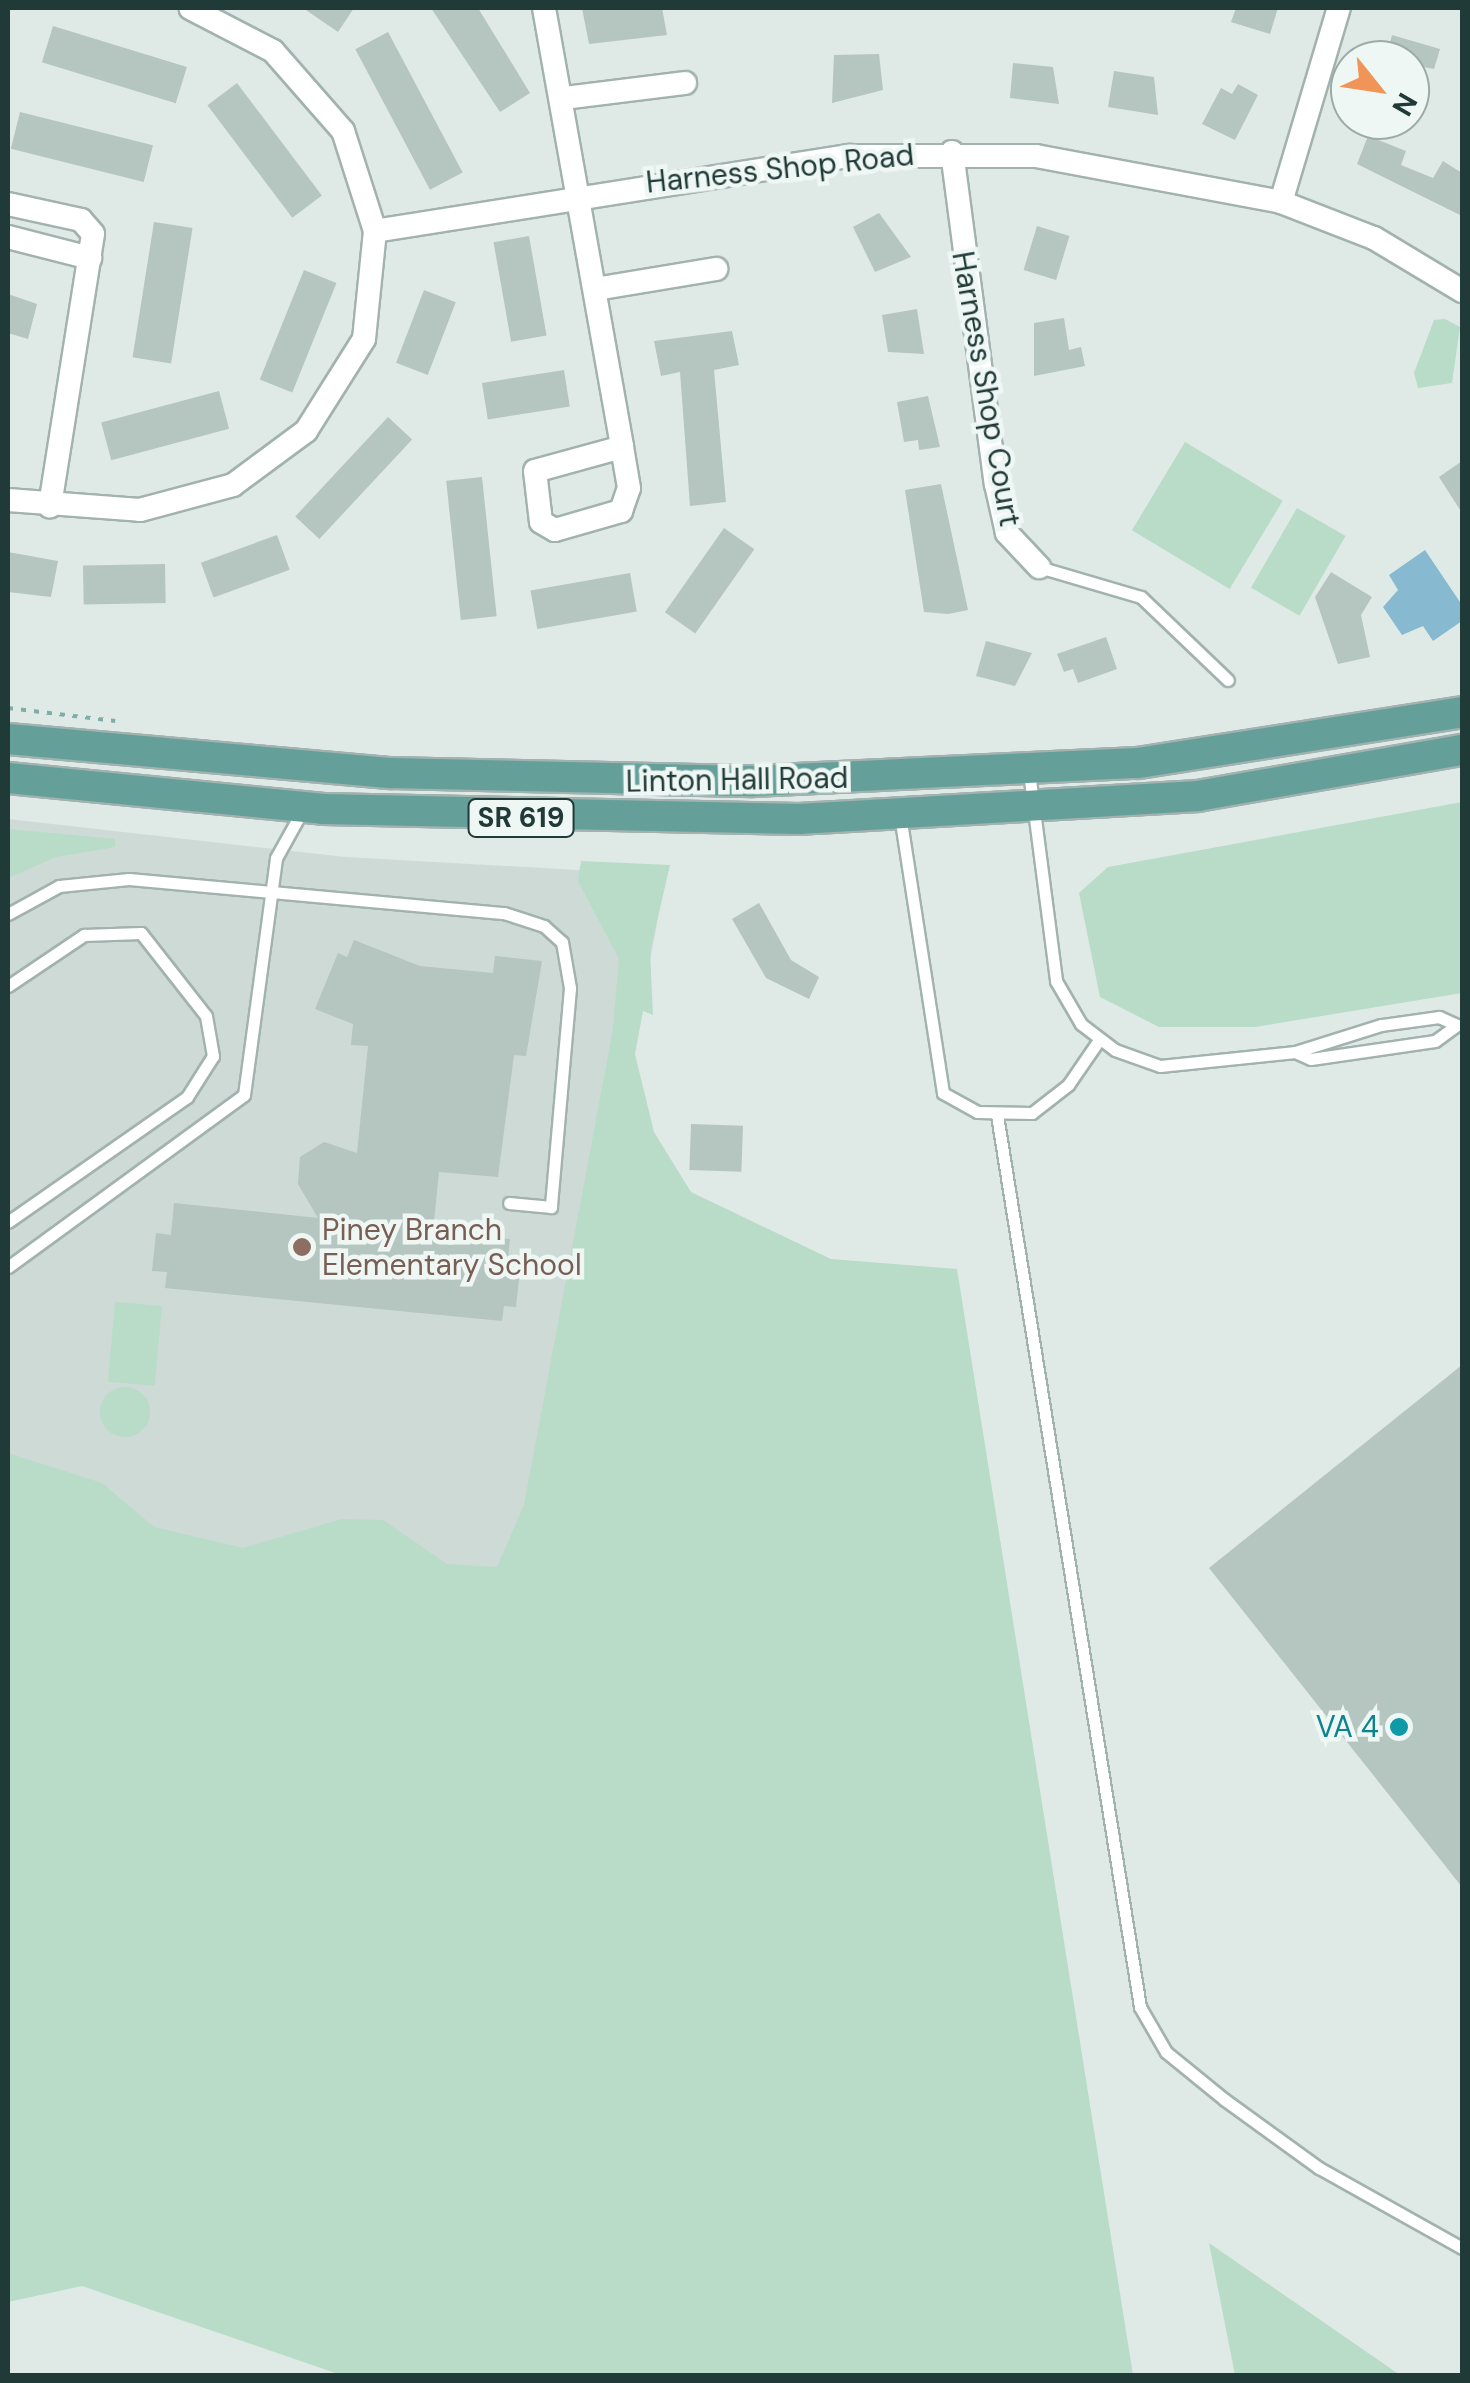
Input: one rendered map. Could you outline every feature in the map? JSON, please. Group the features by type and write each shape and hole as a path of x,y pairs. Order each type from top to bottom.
{"main road":[{"name":"Linton Hall Road","path":"8,738 604,782 1029,772 1269,748 1462,712"},
{"name":"Linton Hall Road","path":"8,778 310,808 594,821 1036,809 1285,784 1462,750"}],"street":[{"path":"8,500 50,506 172,505 233,485 280,455 324,410 364,339 376,231 360,164 326,106 273,52 190,8"},
{"path":"544,8 564,98 629,488 620,511 556,530 541,522 535,471 622,447"},
{"path":"1281,202 1339,8"},
{"path":"564,98 685,82"},
{"name":"Harness Shop Road","path":"376,231 580,194 849,156 952,152 1126,166 1281,202 1374,238 1462,291"},
{"name":"Harness Shop Court","path":"952,152 996,484 1007,533 1039,567"},
{"path":"8,204 81,220 93,234 50,506"},
{"path":"8,238 90,258"},
{"path":"594,289 716,270"}],"lane":[{"name":"Harness Shop Court","path":"1039,567 1141,596 1228,680"},
{"path":"1029,772 1056,982 1099,1040 1160,1066 1295,1052 1381,1024 1439,1016 1460,1025"},
{"path":"8,1266 244,1095 271,891 288,825 310,808"},
{"path":"900,815 937,1082 961,1107 997,1115 1045,1107 1099,1040"},
{"path":"8,914 88,879 504,913 562,942 570,988 551,1207 509,1203"},
{"path":"8,986 84,934 141,933 206,1016 213,1056 187,1096 8,1222"},
{"path":"1295,1052 1311,1059 1436,1042 1460,1025"},
{"path":"997,1115 1140,2007 1166,2052 1225,2100 1319,2168 1462,2248"}],"path":[{"path":"8,708 125,722"}],"shaded area":[{"name":"Piney Branch Elementary School","path":"8,819 346,857 666,875 473,1913 8,1618"}],"green space":[{"path":"1445,319 1460,327 1452,383 1418,388 1414,373 1434,320"},
{"path":"1185,442 1283,501 1230,589 1132,530"},
{"path":"1297,508 1345,536 1299,616 1251,588"},
{"path":"1462,802 1462,993 1255,1027 1159,1027 1100,997 1079,893 1108,867"},
{"path":"8,829 115,839 115,847 56,857 8,878"},
{"path":"581,861 670,865 650,951 653,1015 643,1011 635,1054 654,1132 691,1192 831,1259 957,1269 1133,2375 341,2375 82,2286 8,2302 8,1453 102,1483 154,1527 243,1548 342,1519 383,1520 447,1564 497,1567 524,1505 613,1029 619,959 578,881"},
{"path":"115,1302 162,1306 155,1386 108,1382"},
{"path":"125,1387 143,1394 150,1412 143,1430 125,1437 107,1430 100,1412 107,1394"},
{"path":"1209,2243 1400,2375 1235,2375"}],"water":[{"path":"1425,550 1462,605 1462,621 1433,641 1423,626 1402,635 1383,607 1398,590 1389,575"}],"building":[{"path":"303,8 354,8 338,32"},
{"path":"431,8 478,8 530,93 500,112"},
{"path":"582,8 662,8 667,35 589,44"},
{"path":"1236,8 1278,8 1270,34 1231,22"},
{"path":"53,26 187,67 176,103 42,62"},
{"path":"388,32 463,172 430,190 355,49"},
{"path":"1430,46 1440,49 1434,69 1430,68"},
{"path":"879,54 883,90 832,103 834,55"},
{"path":"1013,63 1053,67 1059,104 1010,98"},
{"path":"1114,71 1154,77 1158,115 1108,107"},
{"path":"237,83 322,196 292,218 207,105"},
{"path":"1238,84 1258,95 1235,140 1202,124 1221,88 1232,94"},
{"path":"20,112 153,145 144,182 11,149"},
{"path":"1366,140 1378,140 1406,151 1401,165 1433,178 1443,161 1462,173 1462,216 1357,164"},
{"path":"879,213 911,257 875,272 853,227"},
{"path":"154,222 193,228 171,363 133,357"},
{"path":"1037,226 1070,236 1056,280 1024,270"},
{"path":"529,236 547,335 511,342 494,242"},
{"path":"304,270 336,283 292,393 260,379"},
{"path":"424,290 456,302 428,375 396,363"},
{"path":"8,294 37,304 28,339 8,333"},
{"path":"917,309 924,354 888,352 882,315"},
{"path":"1064,318 1069,350 1081,347 1085,366 1034,376 1034,323"},
{"path":"732,331 739,365 714,370 726,502 690,506 680,372 661,376 654,341"},
{"path":"564,370 570,407 488,420 482,383"},
{"path":"219,391 229,429 111,460 101,423"},
{"path":"928,396 940,447 919,450 918,440 904,442 897,402"},
{"path":"388,417 412,440 319,539 295,516"},
{"path":"1462,461 1462,513 1439,477"},
{"path":"482,477 497,616 461,620 446,481"},
{"path":"941,484 968,610 948,614 924,612 905,490"},
{"path":"724,528 754,549 695,634 665,612"},
{"path":"277,535 290,570 214,597 201,563"},
{"path":"8,552 58,561 51,597 8,592"},
{"path":"165,564 166,603 84,604 83,565"},
{"path":"1331,572 1372,597 1361,615 1370,657 1338,664 1315,597"},
{"path":"630,573 637,611 537,629 531,591"},
{"path":"1106,637 1117,669 1078,683 1073,669 1064,672 1057,654"},
{"path":"986,641 1032,653 1015,686 976,676"},
{"path":"759,903 791,960 819,977 809,999 766,978 732,919"},
{"path":"354,940 420,966 493,973 495,956 542,961 526,1056 514,1055 498,1177 439,1172 433,1231 510,1239 507,1268 520,1269 516,1307 504,1306 502,1321 165,1288 167,1272 152,1271 156,1233 171,1235 174,1203 318,1218 298,1184 300,1157 324,1142 357,1153 368,1046 351,1045 353,1024 315,1009 338,953 347,957"},
{"path":"691,1124 743,1126 741,1172 689,1170"},
{"name":"VA 4","path":"1462,1365 1462,1887 1209,1568"}],"place":[{"name":"Piney Branch Elementary School","path":"302,1247"},
{"name":"VA 4","path":"1399,1727"}]}
